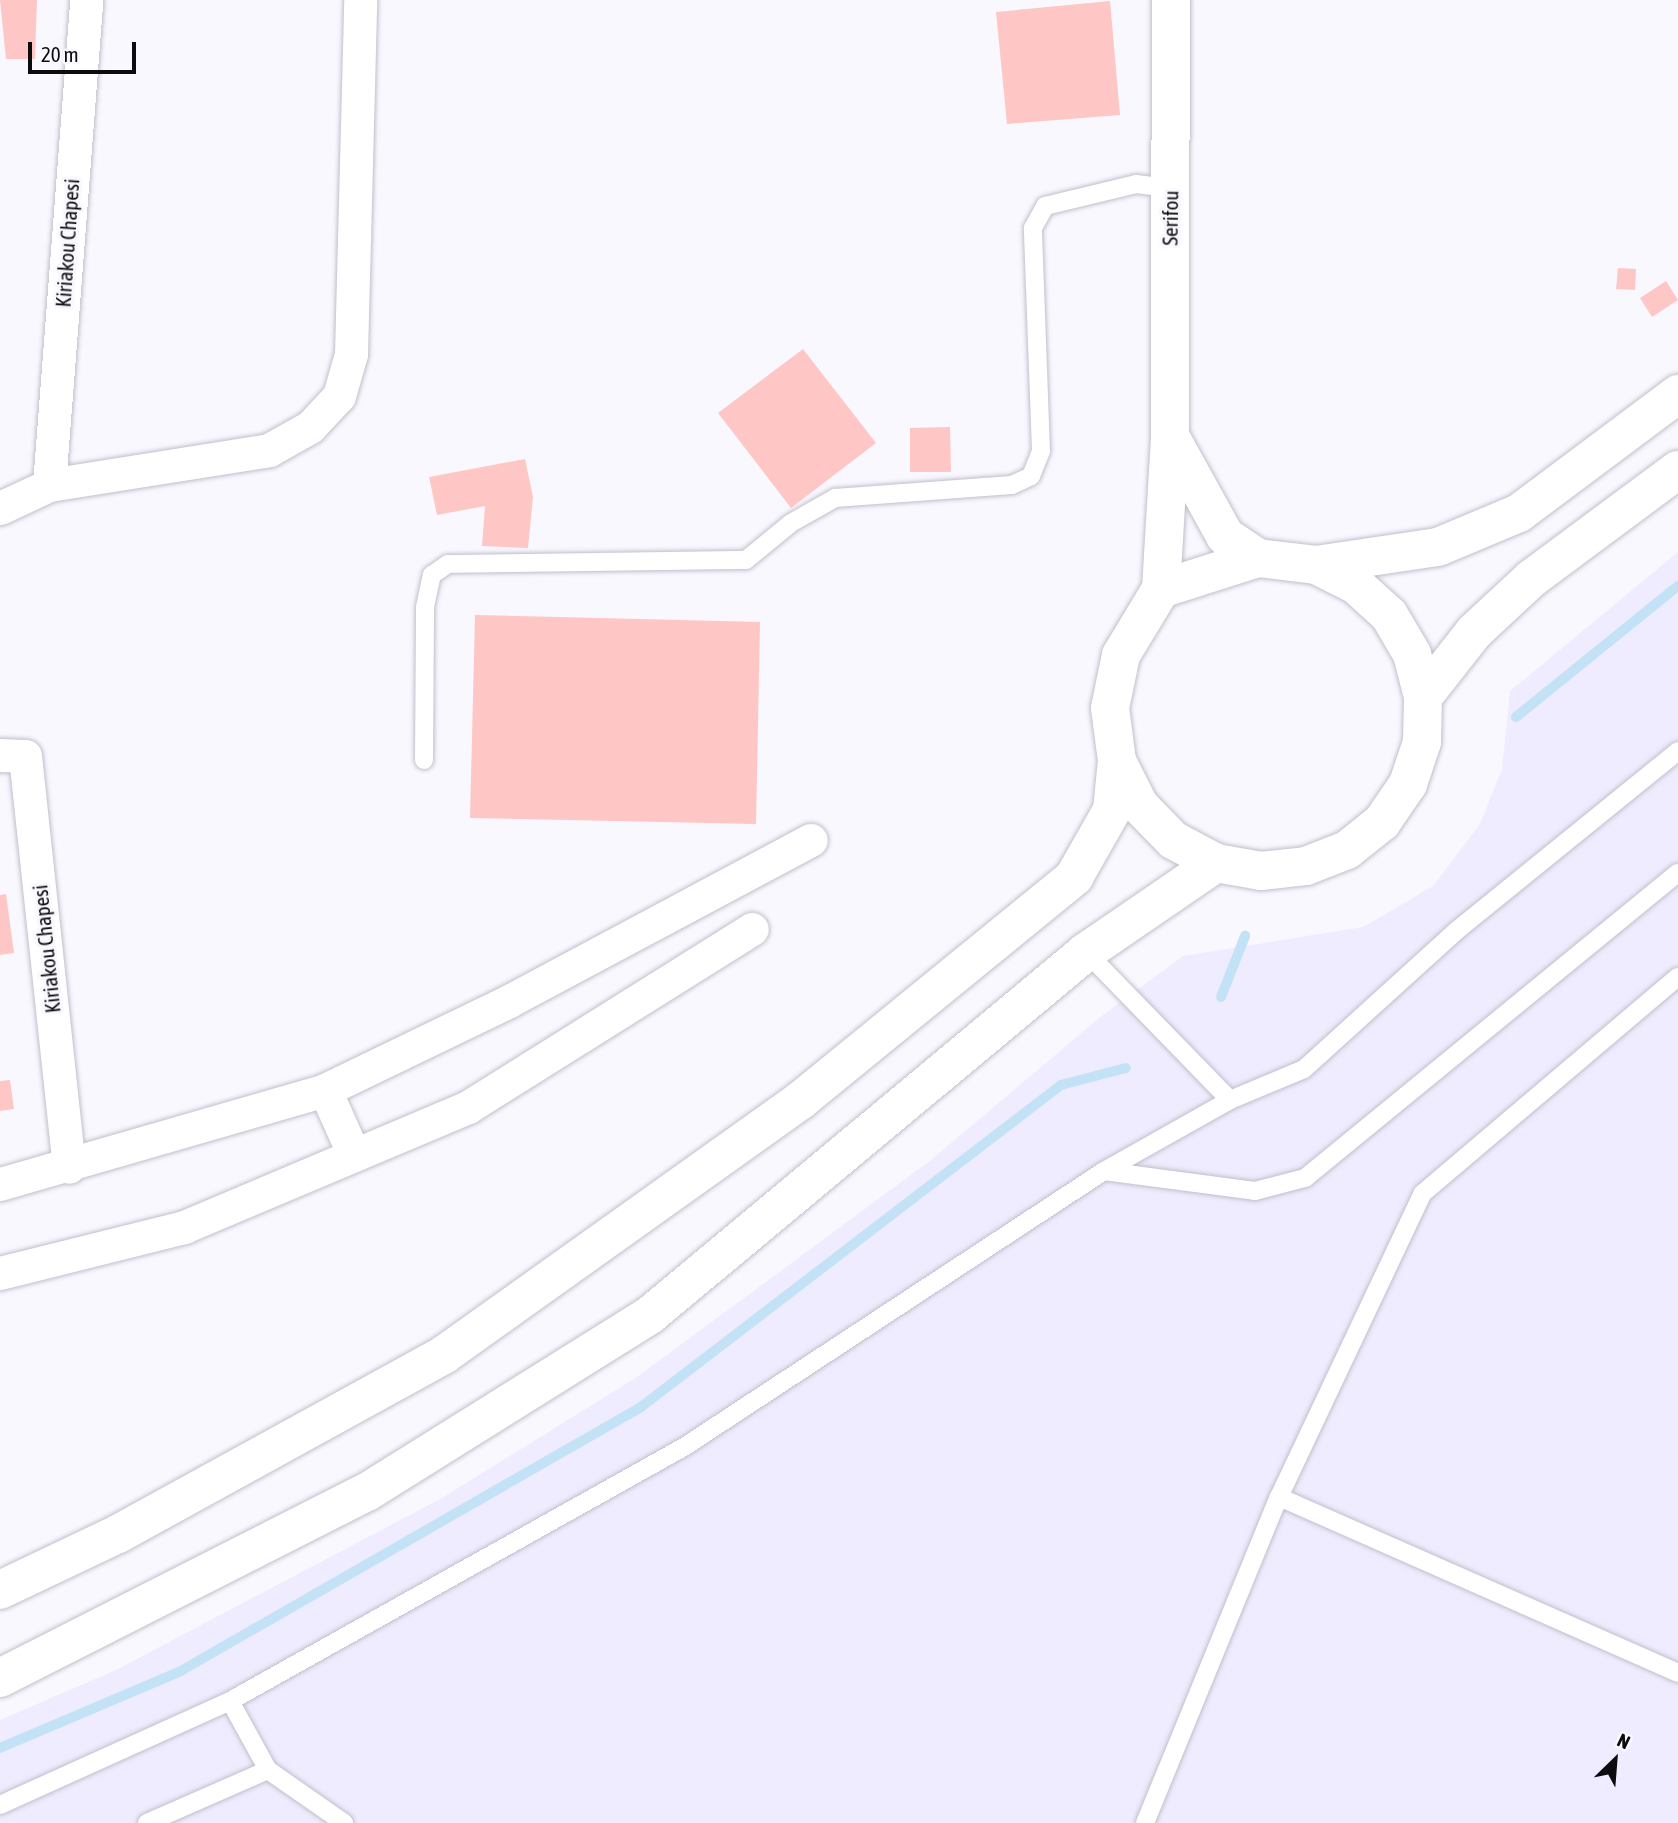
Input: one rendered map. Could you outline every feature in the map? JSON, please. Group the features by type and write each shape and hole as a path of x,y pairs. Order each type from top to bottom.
{"main road":[{"name":"Serifou","path":"1161,589 1170,437 1171,0"},
{"path":"0,1590 118,1534 445,1354 801,1100 1074,877 1112,810 1117,761 1110,708 1121,655 1161,589 1258,558 1316,565 1438,547 1519,513 1678,394"},
{"name":"Serifou","path":"1170,437 1225,536 1258,558"},
{"path":"1423,697 1474,632 1531,579 1678,470"},
{"path":"1117,761 1139,805 1164,831 1216,863 1261,871 1306,866 1365,836 1408,784 1422,742 1423,697 1412,654 1389,615 1356,585 1316,565"},
{"path":"0,1678 367,1492 650,1315 1086,952 1216,863"}],"street":[{"name":"Kiriakou Chapesi","path":"49,485 86,0"},
{"path":"0,508 49,485 269,450 310,426 339,397 351,354 360,0"},
{"name":"Kiriakou Chapesi","path":"0,755 25,756 69,1167"},
{"path":"0,1184 69,1167 325,1090 509,1001 810,841"},
{"path":"0,1273 184,1227 468,1107 752,929"},
{"path":"325,1090 354,1155"}],"lane":[{"path":"424,760 425,607 432,575 448,564 746,560 835,498 1012,485 1031,476 1041,451 1034,228 1045,206 1136,184 1170,188"},
{"path":"0,1805 230,1701 684,1447 1104,1171 1230,1100 1304,1069 1456,931 1678,751"},
{"path":"1104,1171 1255,1191 1305,1178 1678,873"},
{"path":"1086,952 1230,1100"},
{"path":"1145,1823 1279,1497 1423,1193 1678,977"},
{"path":"1279,1497 1678,1673"},
{"path":"230,1701 268,1770 344,1823"},
{"path":"147,1823 268,1770"}],"shaded area":[{"path":"1678,552 1678,1823 0,1823 0,1720 114,1671 442,1498 637,1377 931,1160 1099,1018 1183,956 1363,927 1433,886 1480,824 1502,769 1510,691"}],"building":[{"path":"0,0 37,0 35,59 6,59"},
{"path":"1110,1 1120,115 1007,124 996,12"},
{"path":"1618,268 1636,269 1635,290 1616,289"},
{"path":"1666,281 1678,300 1652,317 1640,298"},
{"path":"803,349 876,443 791,508 718,413"},
{"path":"950,427 951,472 910,472 910,428"},
{"path":"525,459 533,497 528,548 482,546 485,506 437,515 429,477"},
{"path":"475,615 760,622 756,824 470,818"},
{"path":"6,894 14,953 0,955 0,895"},
{"path":"10,1080 14,1109 0,1111 0,1081"}],"waterway":[{"path":"1516,717 1678,586"},
{"path":"1221,997 1245,936"},
{"path":"0,1748 179,1672 641,1407 1061,1085 1126,1068"}]}
